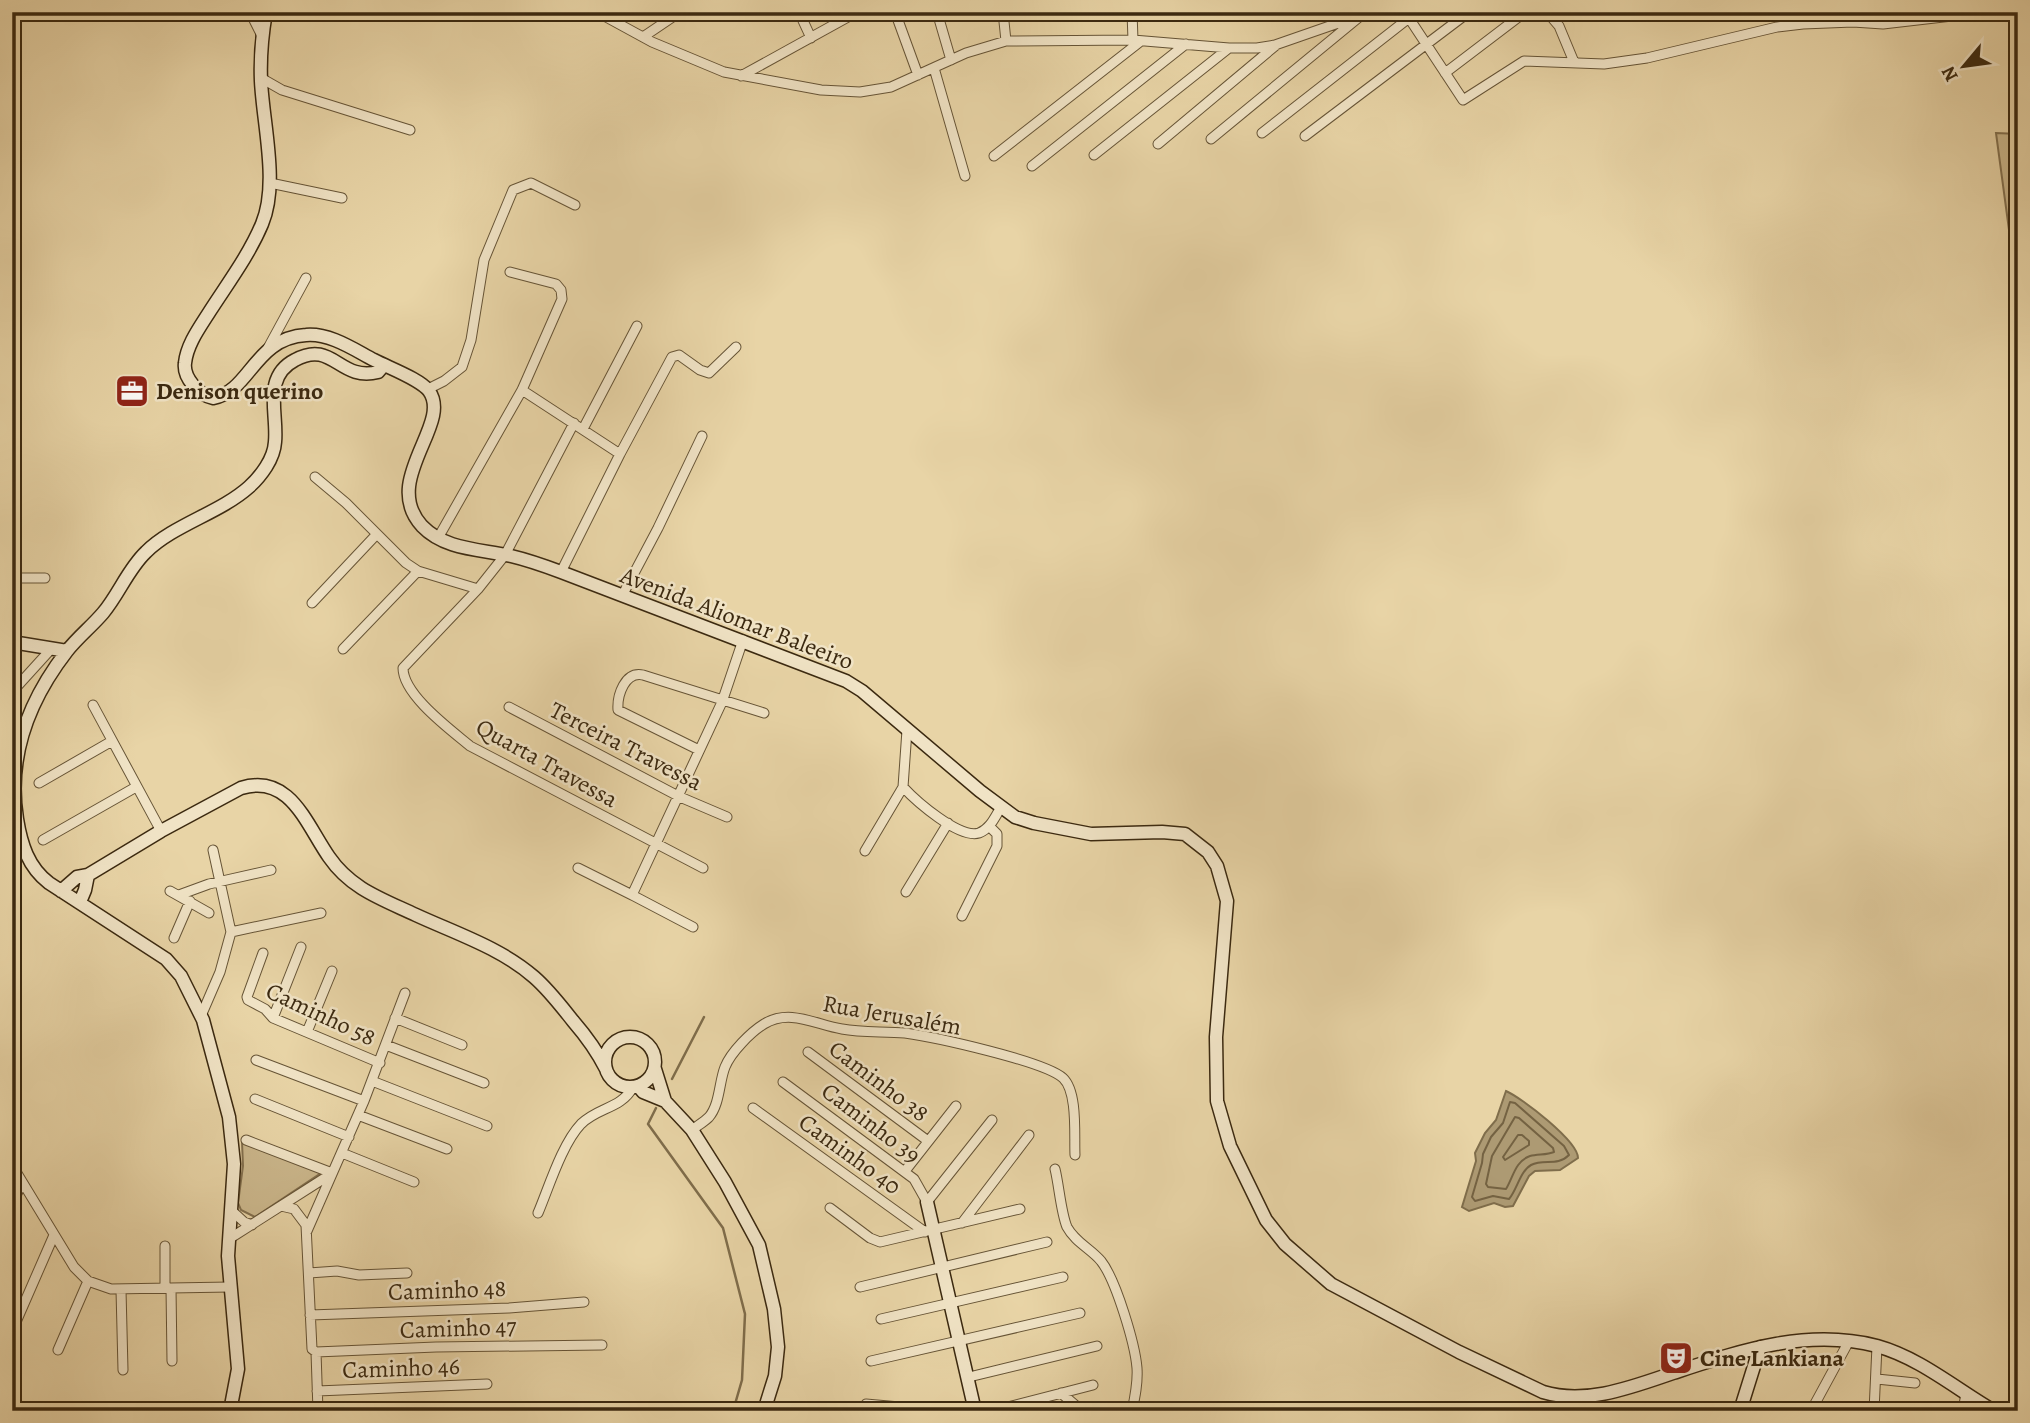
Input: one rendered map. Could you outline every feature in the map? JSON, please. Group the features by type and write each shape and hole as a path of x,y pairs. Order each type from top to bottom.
{"main road":[{"path":"266,12 262,36 261,78 270,183 268,206 250,248 179,364 201,394 220,397 236,385 267,350 287,338 308,334 332,339 381,369 428,389"},
{"path":"230,1411 238,1368 230,1287 229,1239 234,1164 229,1117 201,1016 181,976 171,964 146,944 42,878 26,856 17,823 14,775 20,737 29,715 66,652 103,613 146,551 247,489 264,469 275,441 275,382 283,368 302,356 315,354 337,361 352,373 361,375 381,369"},
{"name":"Avenida Aliomar Baleeiro","path":"428,389 432,395 434,412 412,470 409,488 413,511 420,523 447,544 505,555 561,572 846,681 862,691 1015,817 1082,833 1185,834 1209,852 1217,866 1227,901 1216,1037 1217,1101 1220,1116 1230,1146 1266,1220 1285,1244 1326,1281 1459,1352 1555,1396 1585,1396 1626,1389 1714,1359 1760,1347 1814,1338 1877,1346 1912,1360 1988,1409"},
{"path":"12,642 66,652"},
{"path":"61,891 77,877 88,875 161,831 241,788 261,785 278,789 298,808 338,869 358,888 496,952 519,965 545,987 586,1037 612,1079 622,1086 636,1087 646,1082 655,1069"},
{"path":"79,902 88,875"},
{"path":"586,1037 598,1041 615,1042 629,1037 644,1041 654,1053 655,1069 665,1101"},
{"path":"606,1069 606,1054 615,1042"},
{"path":"636,1087 665,1101 692,1130 744,1214 759,1245 777,1326 778,1357 764,1411"},
{"path":"927,1202 929,1231 942,1268 975,1411"},
{"path":"1740,1411 1760,1347"}],"street":[{"path":"254,12 253,18 262,36"},
{"path":"597,12 643,37 699,62 741,76 821,90 860,92 891,87 951,60 1006,41 1137,41 1229,48 1275,46 1361,14"},
{"path":"643,37 680,12"},
{"path":"799,12 811,37"},
{"path":"741,76 857,12"},
{"path":"895,12 918,75"},
{"path":"937,12 951,60"},
{"path":"1003,12 1006,41"},
{"path":"1132,12 1137,41"},
{"path":"1305,136 1469,12"},
{"path":"1445,73 1525,12"},
{"path":"1547,12 1559,26 1574,62"},
{"path":"1210,139 1361,14"},
{"path":"1262,133 1407,15 1461,99 1467,99 1522,61 1604,64 1647,58 1777,27 1853,22 1883,24 1952,16 2018,14"},
{"path":"994,156 1137,41"},
{"path":"1032,166 1186,44"},
{"path":"1158,144 1275,46"},
{"path":"1094,155 1229,48"},
{"path":"934,68 965,176"},
{"path":"261,78 282,90 410,130"},
{"path":"270,183 342,198"},
{"path":"428,389 462,368 471,340 484,260 513,190 531,183 575,205"},
{"path":"438,538 522,390 562,295 556,284 510,272"},
{"path":"267,350 306,278"},
{"path":"315,477 346,503 406,563 418,571 478,589 505,555 637,326"},
{"path":"561,572 672,356 679,355 709,373 736,347"},
{"path":"522,390 620,454"},
{"path":"622,596 702,436"},
{"path":"312,603 376,535"},
{"path":"342,649 418,571"},
{"path":"12,578 46,578"},
{"name":"Quarta Travessa","path":"478,589 403,668 403,675 415,693 438,720 470,746 702,868"},
{"path":"632,895 722,702 743,640"},
{"path":"12,692 52,649"},
{"path":"699,750 618,710 626,681 635,673 764,713"},
{"path":"93,705 161,831"},
{"name":"Terceira Travessa","path":"509,707 680,797 727,817"},
{"path":"864,850 903,787 907,730"},
{"path":"39,783 112,741"},
{"path":"43,840 136,787"},
{"path":"903,787 948,823 971,834 989,826 1001,807"},
{"path":"906,892 948,823"},
{"path":"962,916 997,846 997,834 989,826"},
{"path":"201,1016 220,972 231,932 213,850"},
{"path":"578,868 693,927"},
{"path":"209,913 174,893 271,870"},
{"path":"174,938 190,901"},
{"path":"231,932 321,913"},
{"path":"273,1018 300,947"},
{"name":"Caminho 58","path":"263,953 247,999 265,1009 273,1018 380,1063"},
{"path":"307,1032 332,971"},
{"path":"307,1231 380,1063 405,993"},
{"path":"395,1017 461,1045"},
{"name":"Rua Jerusalém","path":"692,1130 710,1116 731,1056 763,1024 773,1020 796,1018 839,1029 905,1034 1008,1057 1047,1069 1064,1079 1071,1091 1075,1155"},
{"path":"386,1045 484,1083"},
{"name":"Caminho 38","path":"808,1052 928,1141"},
{"path":"256,1060 364,1101"},
{"path":"372,1081 486,1126"},
{"name":"Caminho 39","path":"783,1082 905,1171 916,1181 927,1202"},
{"path":"538,1213 570,1139 578,1127 596,1113 626,1099 636,1087"},
{"path":"255,1099 349,1137"},
{"path":"905,1171 956,1106"},
{"name":"Caminho 40","path":"753,1108 929,1231"},
{"path":"358,1115 447,1149"},
{"path":"927,1202 992,1119"},
{"path":"962,1223 1029,1135"},
{"path":"246,1140 332,1173"},
{"path":"342,1153 414,1182"},
{"path":"12,1165 74,1267 88,1281 100,1287 121,1290 230,1287"},
{"path":"1055,1169 1066,1225 1072,1235 1096,1255 1107,1270 1130,1337 1137,1367 1132,1411"},
{"path":"229,1239 332,1173"},
{"path":"12,1205 22,1182"},
{"path":"281,1206 295,1209 307,1231 312,1349 316,1352 318,1411"},
{"path":"830,1208 874,1240 887,1241 1020,1209"},
{"path":"231,1210 244,1222 252,1225"},
{"path":"16,1322 54,1235"},
{"path":"860,1287 1046,1242"},
{"path":"165,1246 172,1361"},
{"path":"309,1273 407,1273"},
{"path":"881,1319 1063,1277"},
{"path":"58,1350 88,1281"},
{"path":"121,1290 123,1370"},
{"name":"Caminho 48","path":"310,1315 509,1308 584,1302"},
{"path":"871,1361 1080,1313"},
{"path":"1811,1411 1849,1341"},
{"name":"Caminho 47","path":"316,1352 602,1345"},
{"path":"969,1377 1097,1346"},
{"path":"1874,1411 1877,1346"},
{"path":"1877,1379 1914,1383"},
{"name":"Caminho 46","path":"317,1391 487,1384"},
{"path":"992,1411 1093,1385"},
{"path":"1061,1393 1082,1411"},
{"path":"1963,1411 1966,1393"},
{"path":"866,1404 944,1411"}],"shaded area":[{"path":"1996,133 2018,134 2018,297"},
{"path":"242,1142 324,1171 255,1217 241,1210 238,1203 243,1166"}],"water":[{"path":"1506,1091 1536,1111 1559,1131 1569,1141 1578,1158 1560,1170 1535,1171 1529,1176 1513,1206 1505,1207 1494,1203 1469,1211 1462,1207 1476,1161 1475,1153 1485,1133 1496,1120"}],"waterway":[{"path":"672,1079 704,1017"},
{"path":"656,1108 648,1124 723,1228 745,1314 742,1380 733,1411"}],"place":[{"name":"Denison querino","path":"132,391"},
{"name":"Cine Lankiana","path":"1676,1358"}]}
